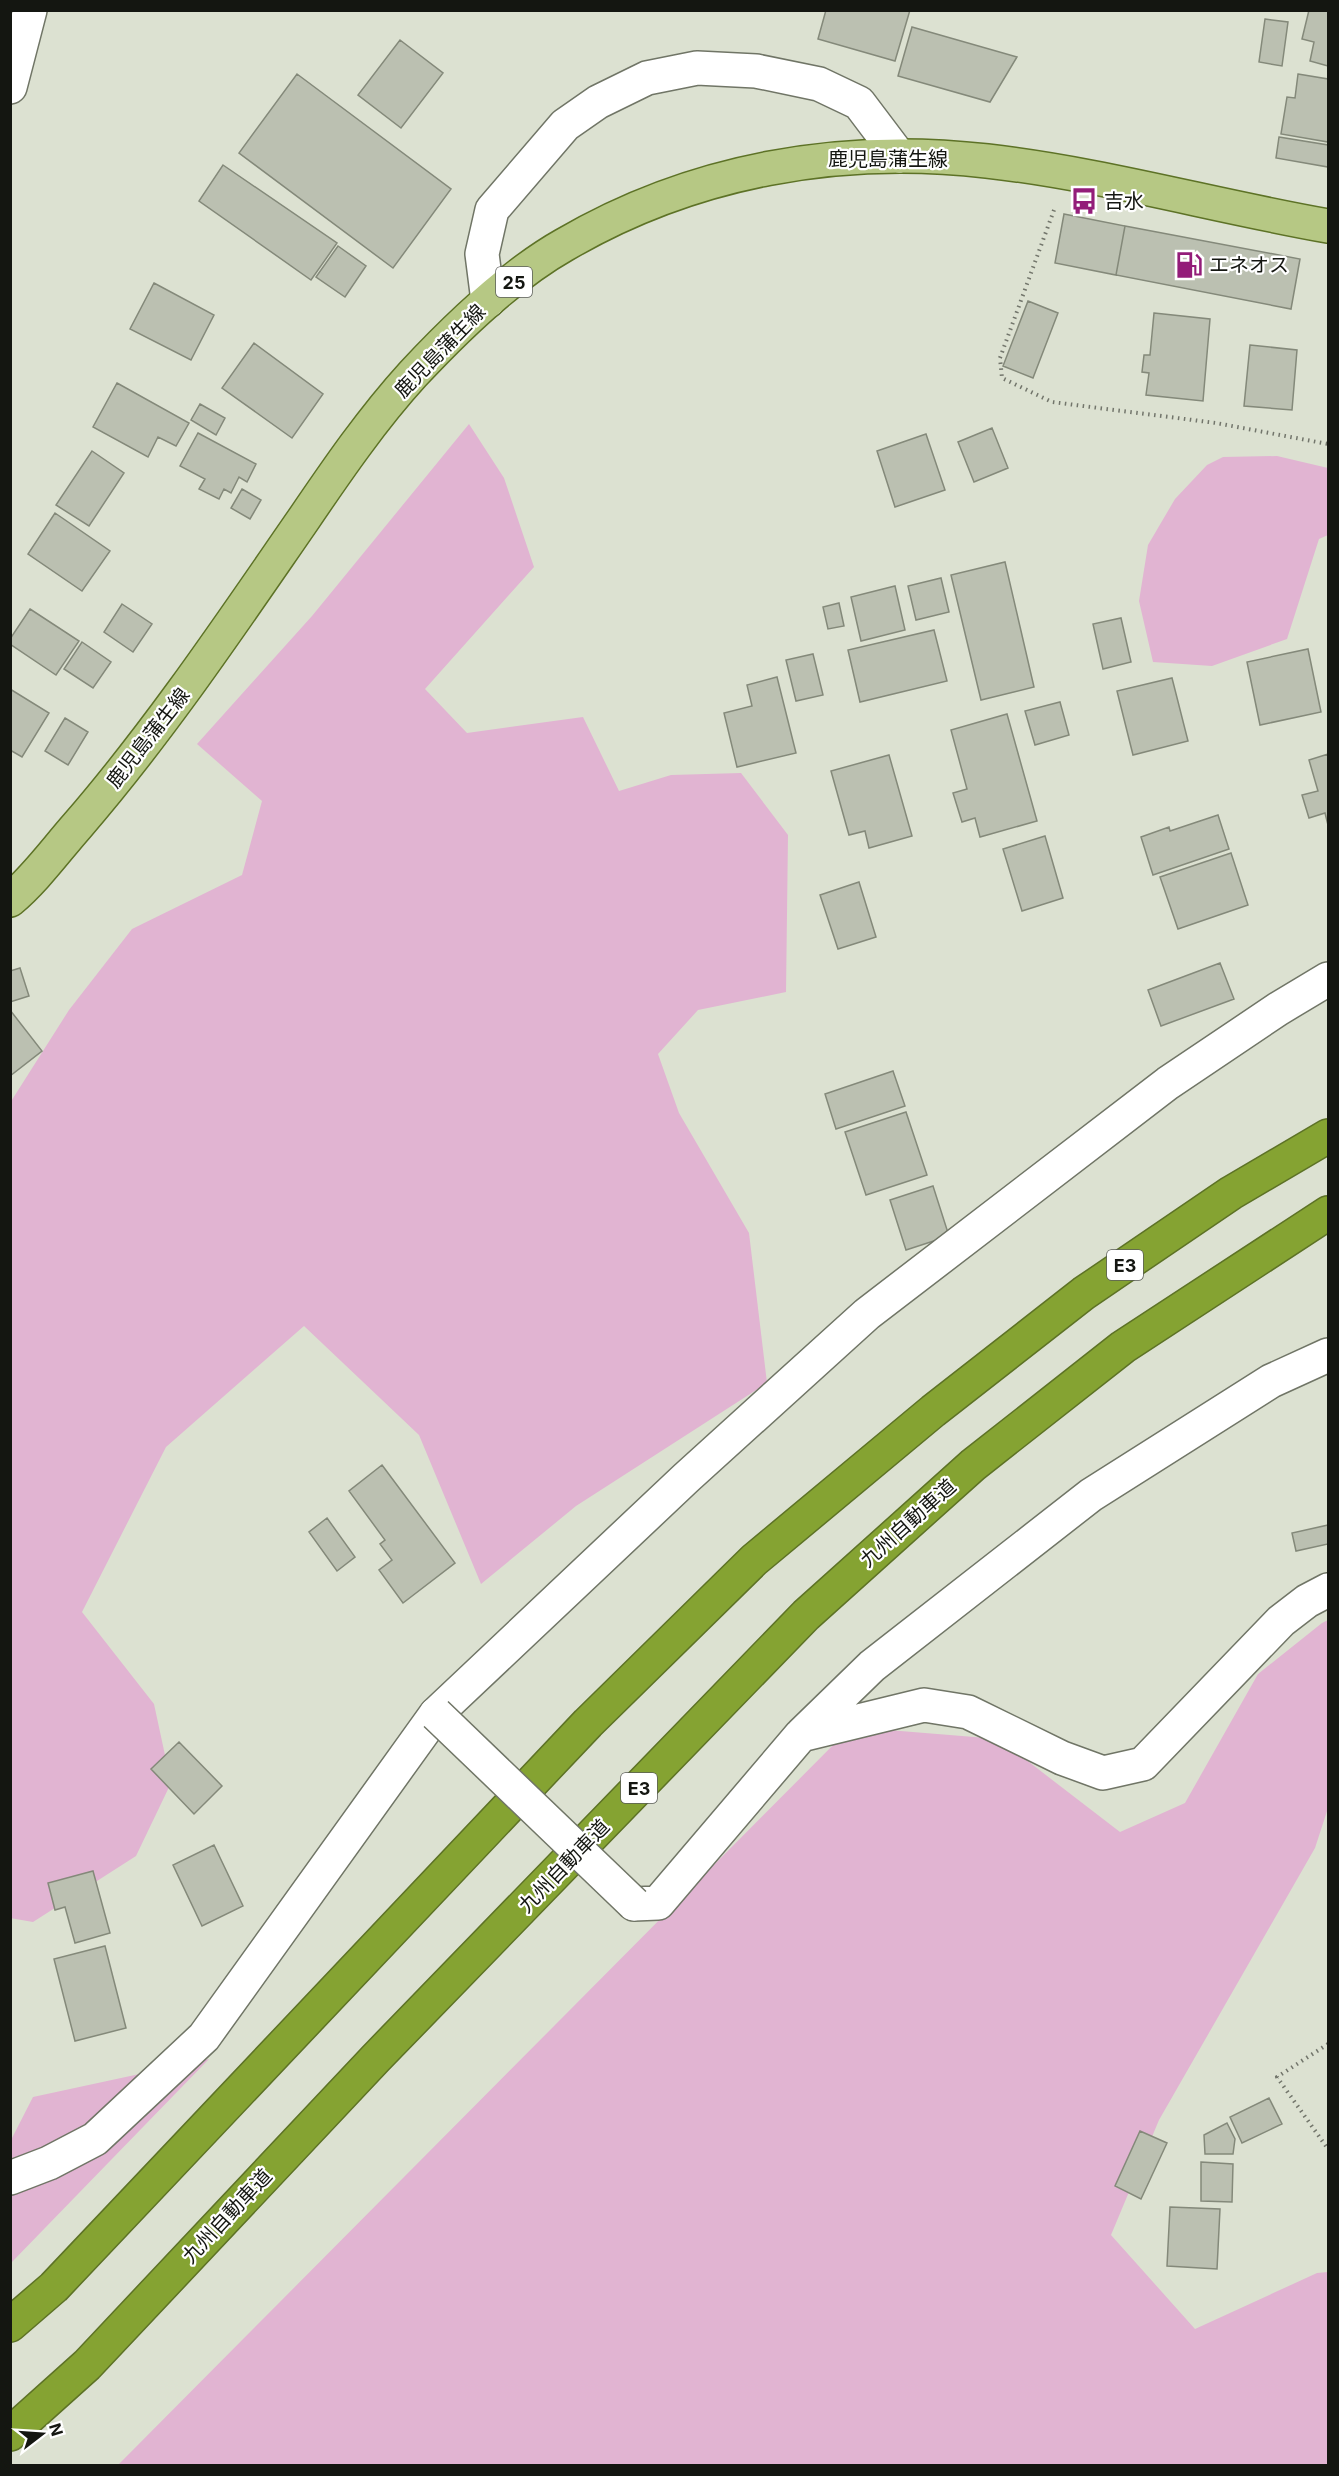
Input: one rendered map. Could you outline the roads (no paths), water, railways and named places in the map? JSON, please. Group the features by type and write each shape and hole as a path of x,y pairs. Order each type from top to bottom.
{"highway":[{"name":"E3","path":"10,2325 54,2287 588,1723 754,1560 933,1411 1084,1293 1231,1193 1329,1136"},
{"name":"九州自動車道","path":"10,2434 87,2366 376,2058 806,1615 973,1465 1123,1347 1329,1213"}],"main road":[{"name":"鹿児島蒲生線","path":"10,900 114,784 183,694 349,454 412,375 488,301 561,247 642,205 730,175 823,158 899,156 984,160 1068,172 1329,226"}],"street":[{"path":"10,87 30,10"},
{"path":"488,301 482,254 492,210 565,125 598,102 647,78 697,68 756,71 819,84 859,103 899,156"},
{"path":"10,2178 49,2163 95,2139 204,2037 436,1714 686,1478 867,1314 1168,1083 1278,1009 1329,979"},
{"path":"436,1714 634,1904 658,1903 801,1735 872,1666 1091,1496 1271,1381 1329,1355"},
{"path":"801,1735 924,1705 968,1713 1062,1758 1103,1773 1143,1764 1281,1621 1307,1601 1329,1590"}],"place":[{"name":"吉水","path":"1084,201"},
{"name":"エネオス","path":"1189,265"}]}
